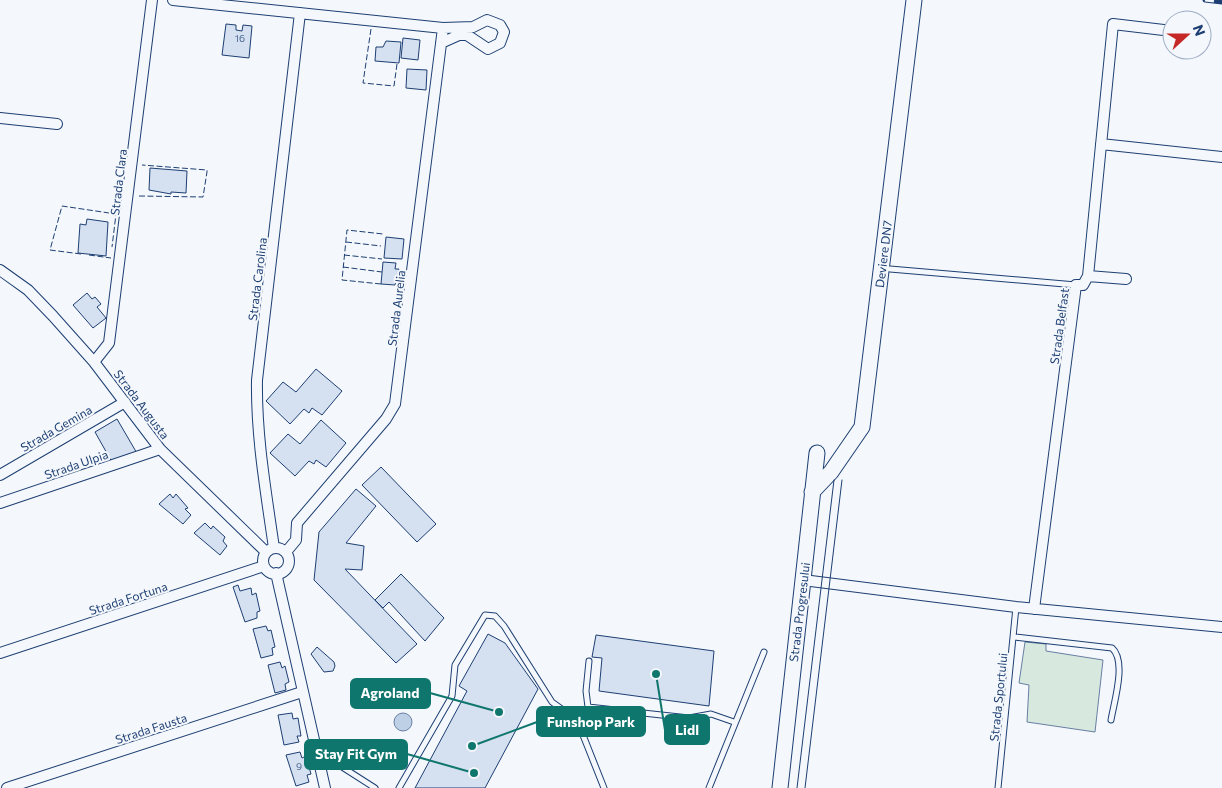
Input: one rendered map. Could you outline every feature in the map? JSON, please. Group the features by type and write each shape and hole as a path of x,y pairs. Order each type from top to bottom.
{"main road":[{"name":"Deviere DN7","path":"812,492 831,472 862,426 914,0"},
{"name":"Strada Progresului","path":"780,788 780,771 817,453"},
{"name":"Strada Progresului","path":"774,788 780,771"}],"street":[{"name":"Strada Clara","path":"94,362 109,343 152,0"},
{"path":"173,0 443,28 473,27 487,20 494,21 504,32 503,38 495,47 488,49 467,35 459,35 441,43"},
{"name":"Strada Carolina","path":"270,550 257,413 258,380 300,13"},
{"path":"1126,279 1088,276 1112,24 1162,29"},
{"name":"Strada Aurelia","path":"286,552 296,540 297,523 386,419 395,404 443,28"},
{"path":"0,118 57,124"},
{"path":"1101,144 1222,157"},
{"name":"Strada Augusta","path":"0,270 28,290 94,362 160,449 270,550"},
{"name":"Strada Belfast","path":"1034,609 1076,285 1083,285 1088,276"},
{"name":"Strada Gemina","path":"0,475 125,402"},
{"name":"Strada Ulpia","path":"0,503 160,449"},
{"path":"270,550 286,552 288,566 283,571 269,572 264,566 263,558 270,550"},
{"name":"Strada Fortuna","path":"0,653 264,566"},
{"path":"276,573 325,788"},
{"path":"802,580 1016,608 1222,627"},
{"name":"Strada Fausta","path":"7,788 302,692"}],"lane":[{"path":"890,269 1076,285"},
{"name":"Strada Sportului","path":"998,788 1016,608"},
{"path":"399,788 452,696 455,665 485,616 495,616 504,626 552,702 577,720 604,788"},
{"path":"1014,637 1112,648 1119,656 1120,666 1111,720"},
{"path":"709,788 734,722 764,652"},
{"path":"577,720 588,707 586,692 589,661"},
{"path":"588,707 689,718 711,714 734,722"},
{"path":"317,758 339,765 375,788"}],"shaded area":[{"path":"1025,642 1046,644 1046,651 1103,660 1095,732 1027,722 1029,685 1019,683"}],"water":[{"path":"399,713 407,713 412,718 410,729 399,731 394,726 394,718"}],"building":[{"path":"226,24 236,25 236,30 242,31 243,25 252,26 249,58 222,55"},
{"path":"403,38 420,40 418,60 401,58"},
{"path":"386,41 401,42 399,63 375,61 376,47 383,47"},
{"path":"407,69 427,70 426,90 406,88"},
{"path":"150,168 187,171 186,193 171,192 171,194 149,190"},
{"path":"87,219 108,222 106,256 78,253 80,224 86,225"},
{"path":"386,237 404,239 402,259 384,258"},
{"path":"383,262 396,263 395,269 399,269 395,285 381,284"},
{"path":"87,293 92,299 95,297 101,304 97,307 106,318 93,328 73,305"},
{"path":"316,369 342,391 322,415 312,408 309,413 304,409 290,424 266,401 283,382 296,392"},
{"path":"117,419 138,455 113,464 95,432"},
{"path":"321,420 346,443 326,467 316,460 314,464 309,461 295,476 270,453 288,434 300,444"},
{"path":"381,467 436,524 417,542 362,485"},
{"path":"356,489 376,506 346,543 364,546 362,570 345,569 417,644 396,663 314,580 319,532"},
{"path":"170,494 173,498 176,494 188,508 185,509 191,515 183,524 159,504"},
{"path":"205,523 211,529 213,526 225,537 223,541 227,546 220,555 194,533"},
{"path":"401,574 444,618 425,641 389,602 383,608 375,600"},
{"path":"238,585 240,591 251,588 252,595 256,593 260,611 257,612 257,618 245,622 233,587"},
{"path":"266,626 268,631 271,630 275,647 272,648 273,655 261,658 253,629"},
{"path":"488,634 505,643 538,689 485,788 415,788 467,691 459,686"},
{"path":"596,635 714,651 709,706 599,691 602,658 592,657"},
{"path":"317,647 334,662 333,671 324,672 311,654"},
{"path":"280,662 282,668 285,666 289,682 285,684 286,690 275,693 268,665"},
{"path":"292,713 293,719 298,718 301,736 297,736 299,742 284,745 278,715"},
{"path":"300,752 302,758 306,756 311,774 307,775 309,782 296,786 286,755"}],"tram line":[{"path":"797,788 834,480"},
{"path":"805,788 842,480"}],"railway":[{"path":"1205,0 1222,2"}],"fence":[{"path":"371,29 363,83 394,86 397,64"},
{"path":"139,196 203,197 207,172 207,170 142,165"},
{"path":"81,254 50,250 62,206 116,214 112,247"},
{"path":"381,284 342,280 347,230 383,234"},
{"path":"346,242 381,246"},
{"path":"89,255 111,258"},
{"path":"344,255 382,259"},
{"path":"343,267 382,272"}],"place":[{"name":"Lidl","path":"656,674"},
{"name":"Agroland","path":"499,712"},
{"name":"Funshop Park","path":"472,746"},
{"name":"Stay Fit Gym","path":"474,773"}]}
